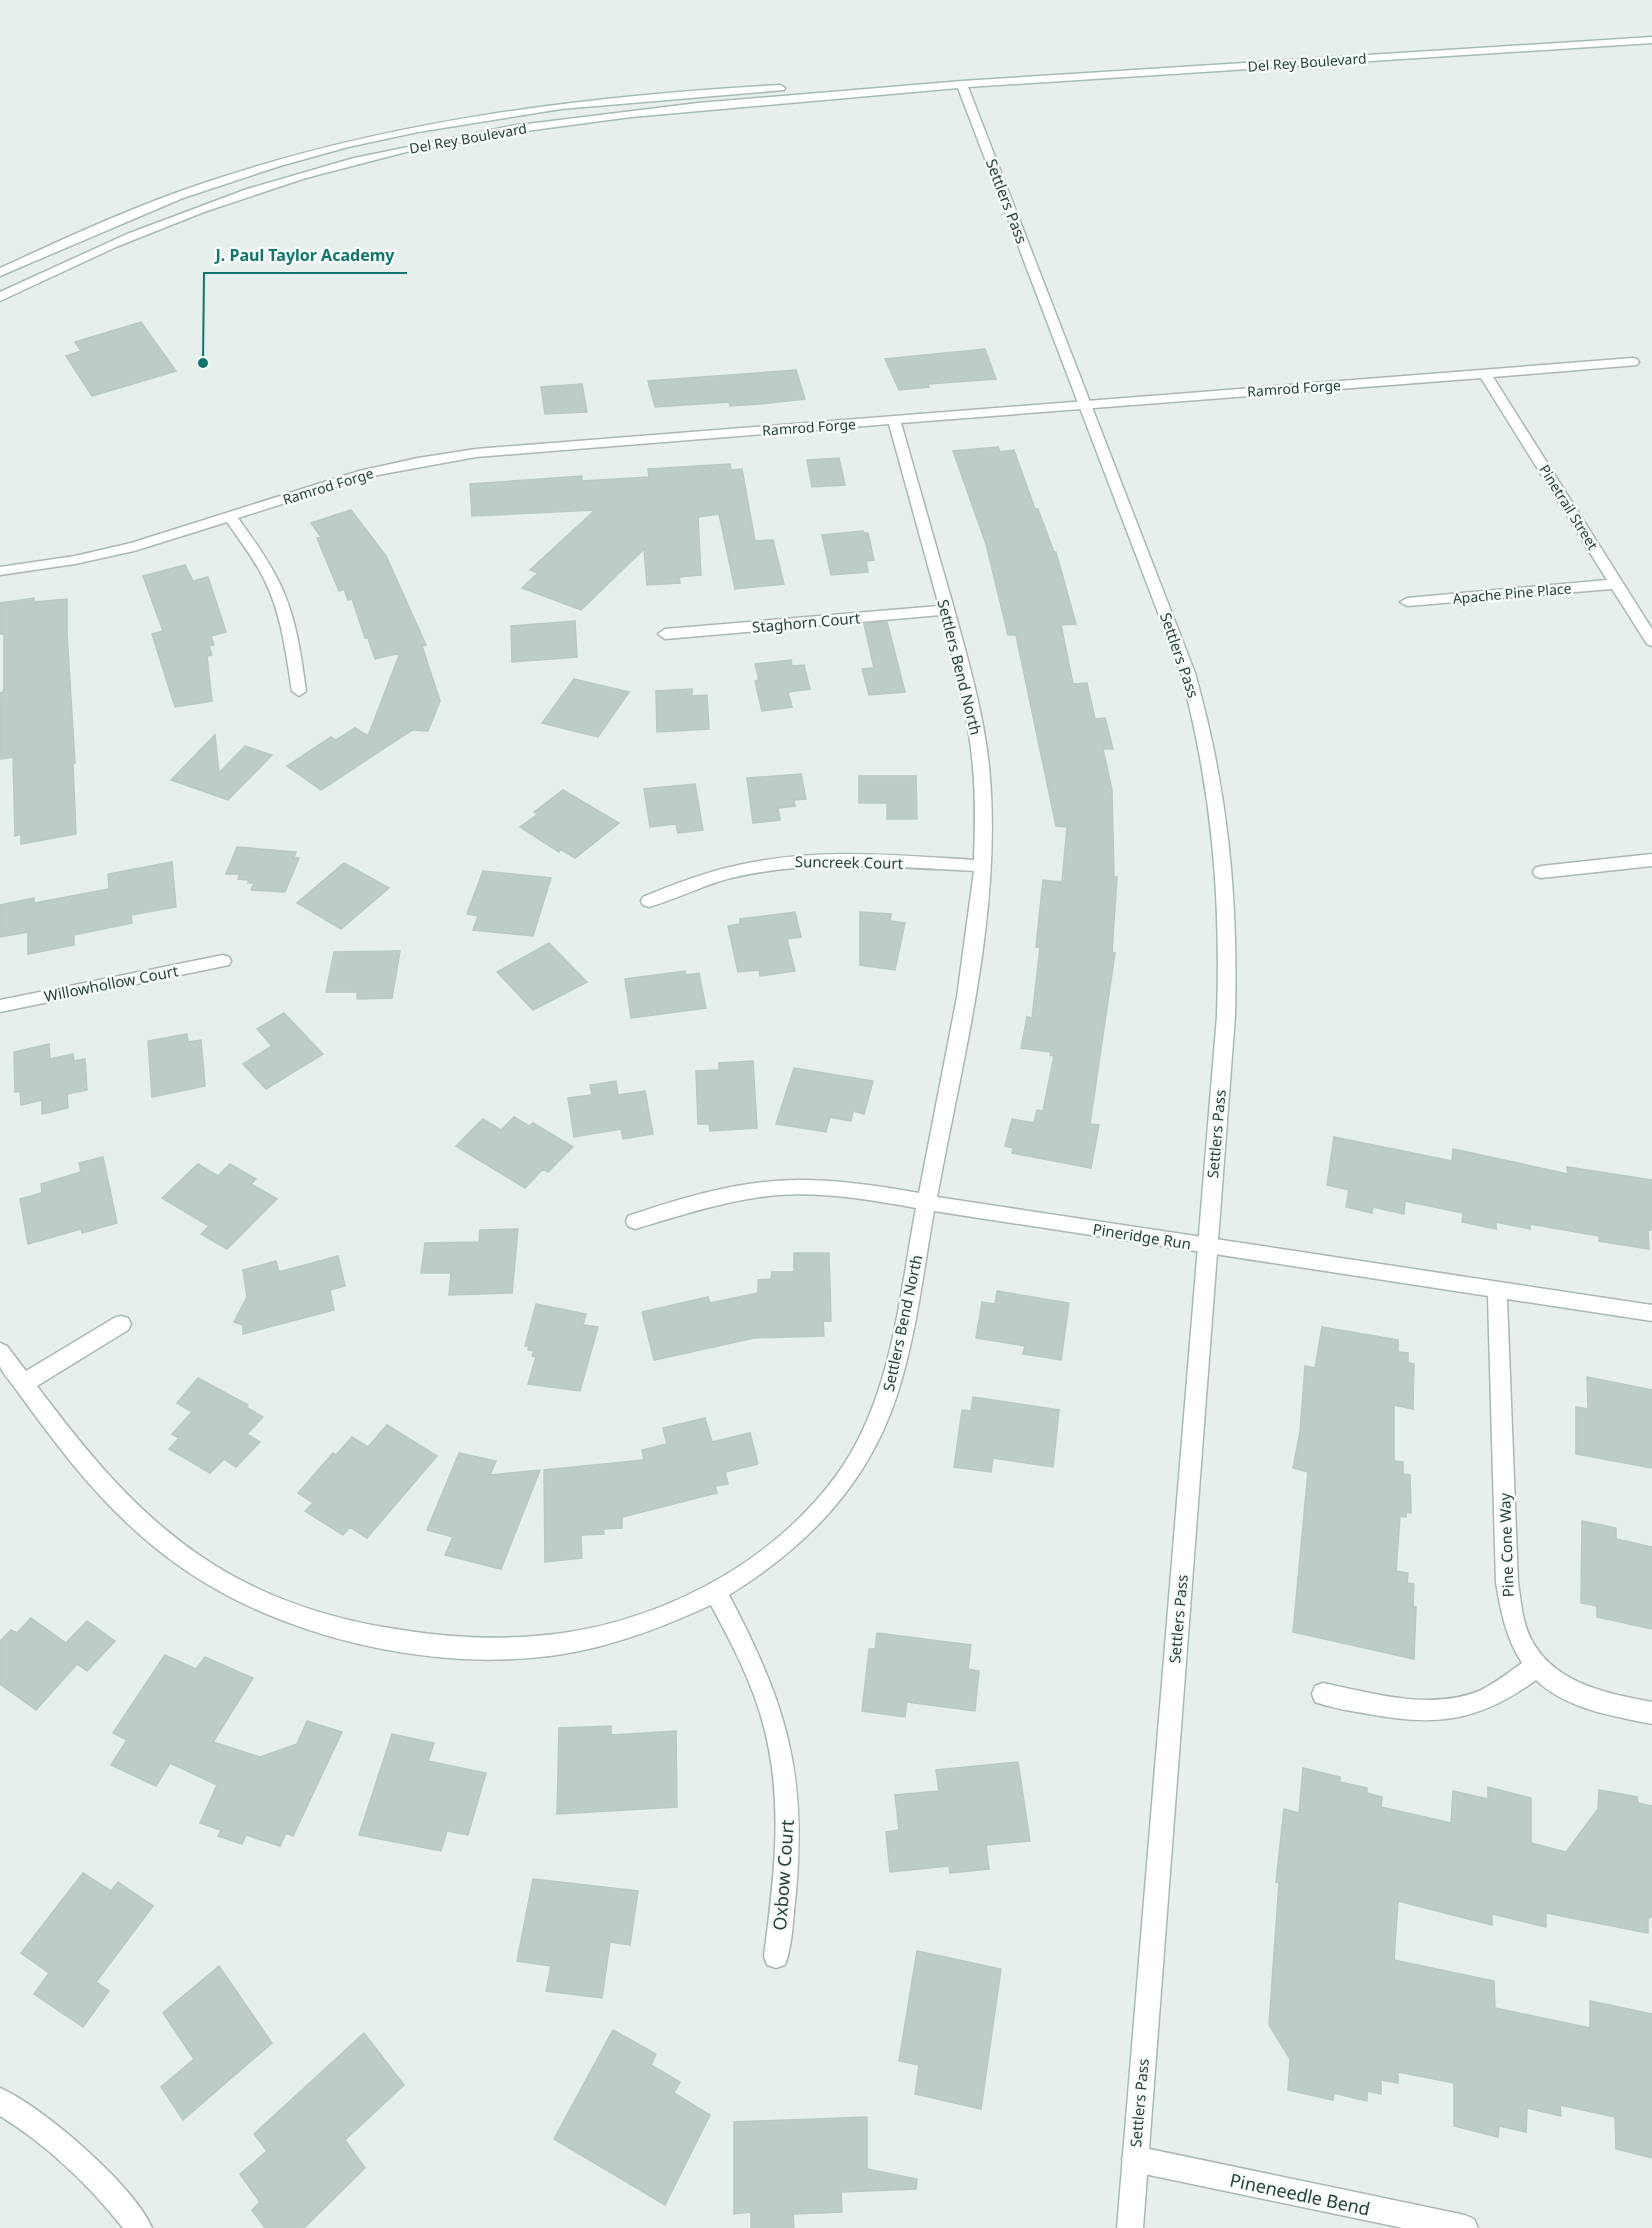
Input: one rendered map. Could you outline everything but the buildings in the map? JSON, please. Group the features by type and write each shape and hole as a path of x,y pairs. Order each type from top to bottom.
{"street":[{"name":"Del Rey Boulevard","path":"0,297 183,215 285,181 389,153 493,132 575,120 962,84 1652,40"},
{"name":"Del Rey Boulevard","path":"0,272 117,220 206,186 307,154 410,129 515,111 619,98 917,81 962,84"},
{"name":"Settlers Pass","path":"962,84 1188,673 1208,745 1226,864 1228,959 1208,1246 1130,2228"},
{"name":"Ramrod Forge","path":"0,571 104,554 162,540 364,474 446,457 502,450 1633,362"},
{"name":"Pinetrail Street","path":"1485,374 1652,641"},
{"name":"Settlers Bend North","path":"4,1365 24,1383 95,1475 141,1524 200,1570 269,1606 310,1620 363,1634 416,1643 494,1649 523,1647 590,1639 633,1628 675,1613 716,1592 768,1557 805,1525 831,1498 854,1466 872,1433 895,1368 971,969 983,866 983,800 978,743 969,693 894,420"},
{"path":"230,517 262,564 276,591 287,625 299,691"},
{"name":"Apache Pine Place","path":"1407,602 1617,585"},
{"name":"Staghorn Court","path":"665,634 947,610"},
{"name":"Suncreek Court","path":"649,901 699,879 778,862 831,859 983,866"},
{"path":"1541,872 1652,861"},
{"name":"Willowhollow Court","path":"0,1006 223,961"},
{"name":"Pineridge Run","path":"635,1221 725,1196 780,1188 831,1189 1652,1313"},
{"name":"Pine Cone Way","path":"1497,1289 1509,1607 1515,1630 1536,1666 1552,1682 1571,1693 1615,1707 1652,1713"},
{"path":"24,1383 121,1324"},
{"name":"Oxbow Court","path":"716,1592 760,1680 781,1748 785,1782 787,1855 776,1956"},
{"path":"1323,1694 1407,1710 1436,1711 1461,1708 1485,1699 1536,1666"},
{"path":"0,2101 49,2135 87,2168 139,2228"},
{"name":"Pineneedle Bend","path":"1135,2159 1465,2228"}],"place":[{"name":"J. Paul Taylor Academy","path":"203,363"}]}
